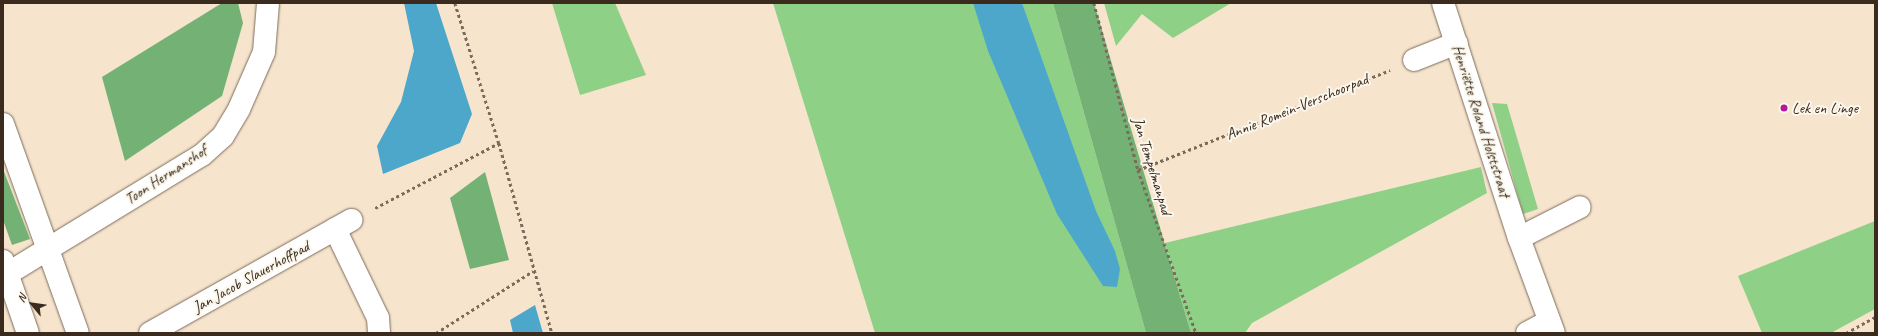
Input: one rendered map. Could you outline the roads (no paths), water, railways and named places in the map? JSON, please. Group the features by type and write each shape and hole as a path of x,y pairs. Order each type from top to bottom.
{"street":[{"name":"Toon Hermanshof","path":"5,268 49,249 202,155 223,136 239,109 264,52 268,3"},
{"name":"Henriëtte Roland Holststraat","path":"1443,3 1519,238 1551,327"},
{"path":"1414,60 1456,43"},
{"path":"3,124 78,333"},
{"path":"1519,238 1580,207"},
{"name":"Jan Jacob Slauerhoffpad","path":"150,333 343,225 378,318 379,333"},
{"path":"5,268 28,333"},
{"path":"1527,333 1551,327"}],"water":[{"path":"404,3 436,3 472,114 460,143 383,174 377,146 401,102 414,51"},
{"path":"973,3 1022,3 1096,211 1115,251 1120,269 1117,287 1103,286 1057,214 988,51"},
{"path":"535,305 543,333 513,333 510,320"}],"place":[{"name":"Lek en Linge","path":"1784,108"}]}
